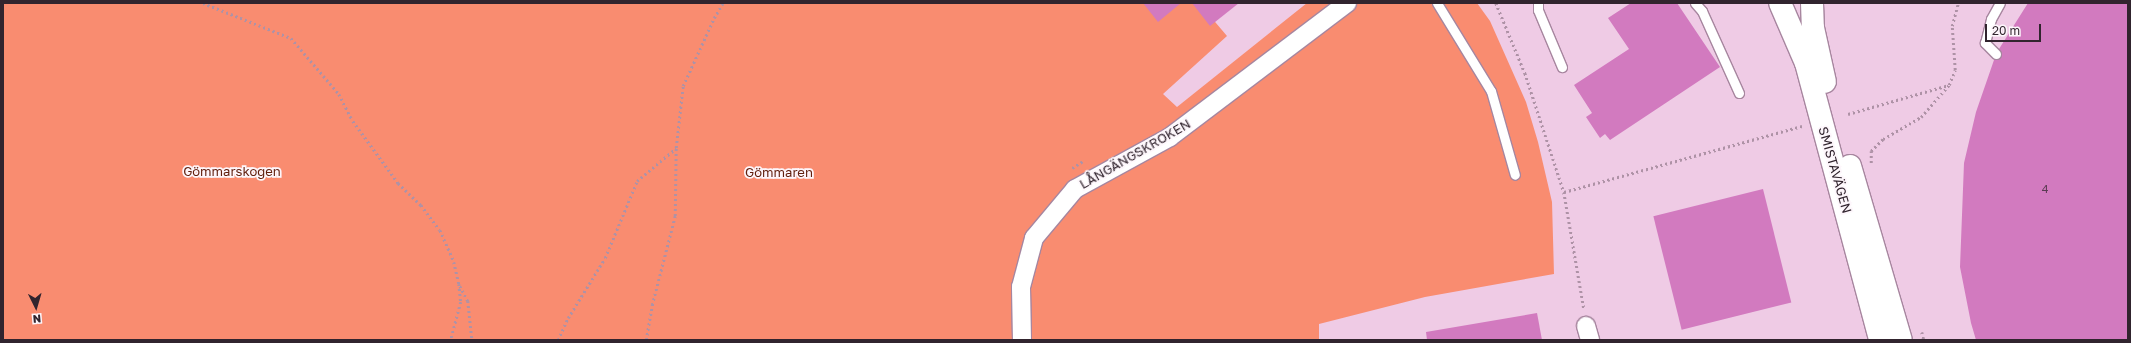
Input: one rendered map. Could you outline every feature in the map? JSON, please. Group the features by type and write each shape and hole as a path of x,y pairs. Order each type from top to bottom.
{"street":[{"name":"LÅNGÄNGSKROKEN","path":"1022,340 1021,287 1034,238 1075,189 1170,137 1347,3"},
{"name":"SMISTAVÄGEN","path":"1780,3 1806,63 1880,340"},
{"name":"SMISTAVÄGEN","path":"1812,3 1812,28 1819,60 1901,340"}],"lane":[{"path":"1438,3 1491,91 1515,175"},
{"path":"1538,3 1538,10 1562,67"},
{"path":"1695,3 1702,11 1739,93"},
{"path":"1996,54 1985,43 1992,19 2000,3"}],"path":[{"path":"203,3 291,38 322,72 339,94 353,121 398,183 421,205 440,230 454,262 461,302 451,340"},
{"path":"646,340 652,305 675,216 676,148 684,86 714,18 723,3"},
{"path":"1496,3 1525,73 1564,192 1583,296 1588,333"},
{"path":"1871,166 1871,151 1883,139 1922,117 1949,85 1955,70 1952,26 1958,3"},
{"path":"1848,114 1949,85"},
{"path":"1564,192 1808,125"},
{"path":"558,340 568,318 605,258 637,181 676,148"},
{"path":"459,284 468,301 472,340"},
{"path":"1919,326 1924,340"}],"green space":[{"name":"Gömmarskogen","path":"3,3 1199,3 1227,36 1163,94 1177,107 1307,3 1477,3 1490,21 1526,102 1538,142 1552,202 1554,274 1425,297 1319,324 1319,340 3,340"}],"building":[{"path":"1143,3 1181,3 1158,22"},
{"path":"1192,3 1239,3 1210,26"},
{"path":"1631,3 1677,3 1720,67 1610,140 1605,134 1600,138 1586,117 1592,113 1574,85 1629,49 1608,18"},
{"path":"2028,3 2128,3 2128,340 1976,340 1971,323 1960,267 1964,163 1976,112 1994,60 2000,58 1999,49"},
{"path":"1763,189 1791,303 1682,330 1653,216"},
{"path":"1537,313 1542,340 1427,340 1426,332"}],"park label":[{"name":"Gömmaren","path":"779,172"}]}
